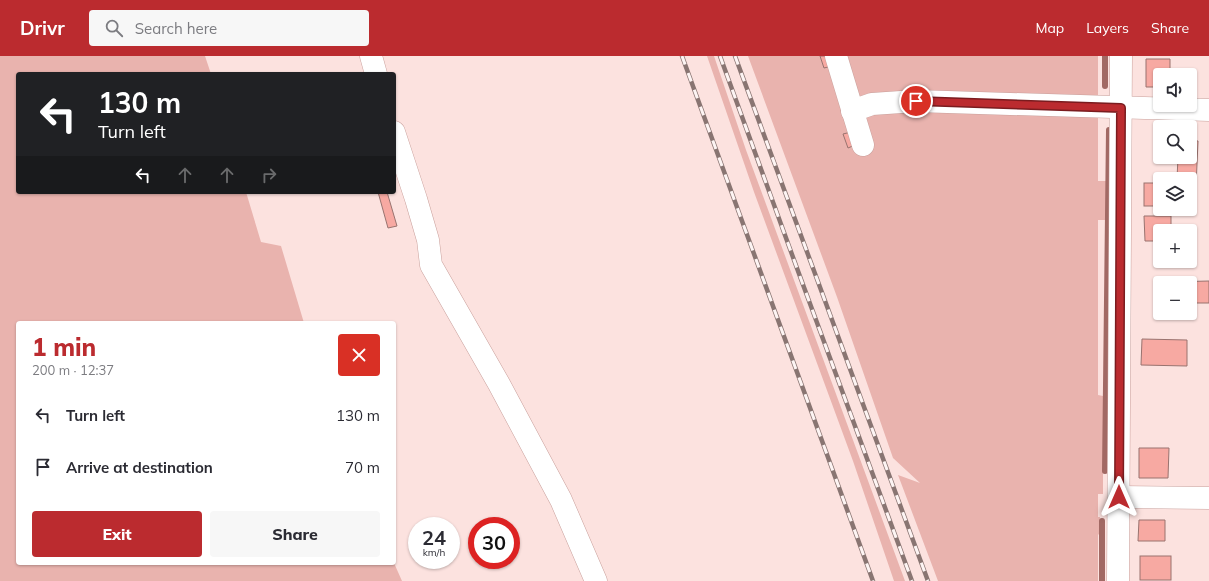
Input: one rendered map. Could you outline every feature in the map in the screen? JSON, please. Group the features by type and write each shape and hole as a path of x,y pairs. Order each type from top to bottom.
{"street":[{"path":"371,56 375,72"},
{"path":"836,56 845,101 863,145"},
{"path":"1118,581 1121,56"},
{"path":"845,101 872,104 916,101 1209,110"},
{"path":"396,138 428,240 431,265 499,384 558,493 596,581"},
{"path":"1119,497 1209,498"}],"shaded area":[{"path":"0,56 205,56 210,72 16,72 16,194 247,194 261,242 281,246 303,321 16,321 16,565 395,565 402,581 0,581"},
{"path":"707,56 714,56 746,150 905,581 894,581 853,461 754,192"},
{"path":"748,56 1098,56 1098,181 1115,181 1115,220 1098,220 1098,395 1103,396 1103,494 1098,494 1098,517 1100,517 1098,535 1098,581 938,581 898,475 920,483 893,458 837,297"}],"building":[{"path":"820,56 829,56 832,66 824,68"},
{"path":"1146,59 1170,59 1170,68 1153,68 1153,87 1146,87"},
{"path":"851,132 855,145 848,148 843,134"},
{"path":"1197,141 1198,141 1197,164"},
{"path":"1178,164 1197,164 1197,172 1177,172"},
{"path":"1144,183 1153,183 1153,206 1144,206"},
{"path":"379,194 388,194 397,226 388,228"},
{"path":"1144,216 1171,216 1171,224 1153,224 1153,241 1145,241"},
{"path":"1197,281 1209,281 1209,303 1197,303"},
{"path":"1142,339 1187,340 1187,366 1141,365"},
{"path":"1139,448 1169,448 1168,478 1139,478"},
{"path":"1139,520 1165,520 1165,541 1138,541"},
{"path":"1140,556 1171,556 1171,580 1140,580"}],"waterway":[{"path":"1105,56 1105,86"},
{"path":"1105,471 1109,130"},
{"path":"1102,521 1102,581"}],"railway":[{"path":"682,56 873,581"},
{"path":"720,56 912,581"},
{"path":"735,56 928,581"}],"route":[{"path":"916,101 1121,108 1119,497"}]}
